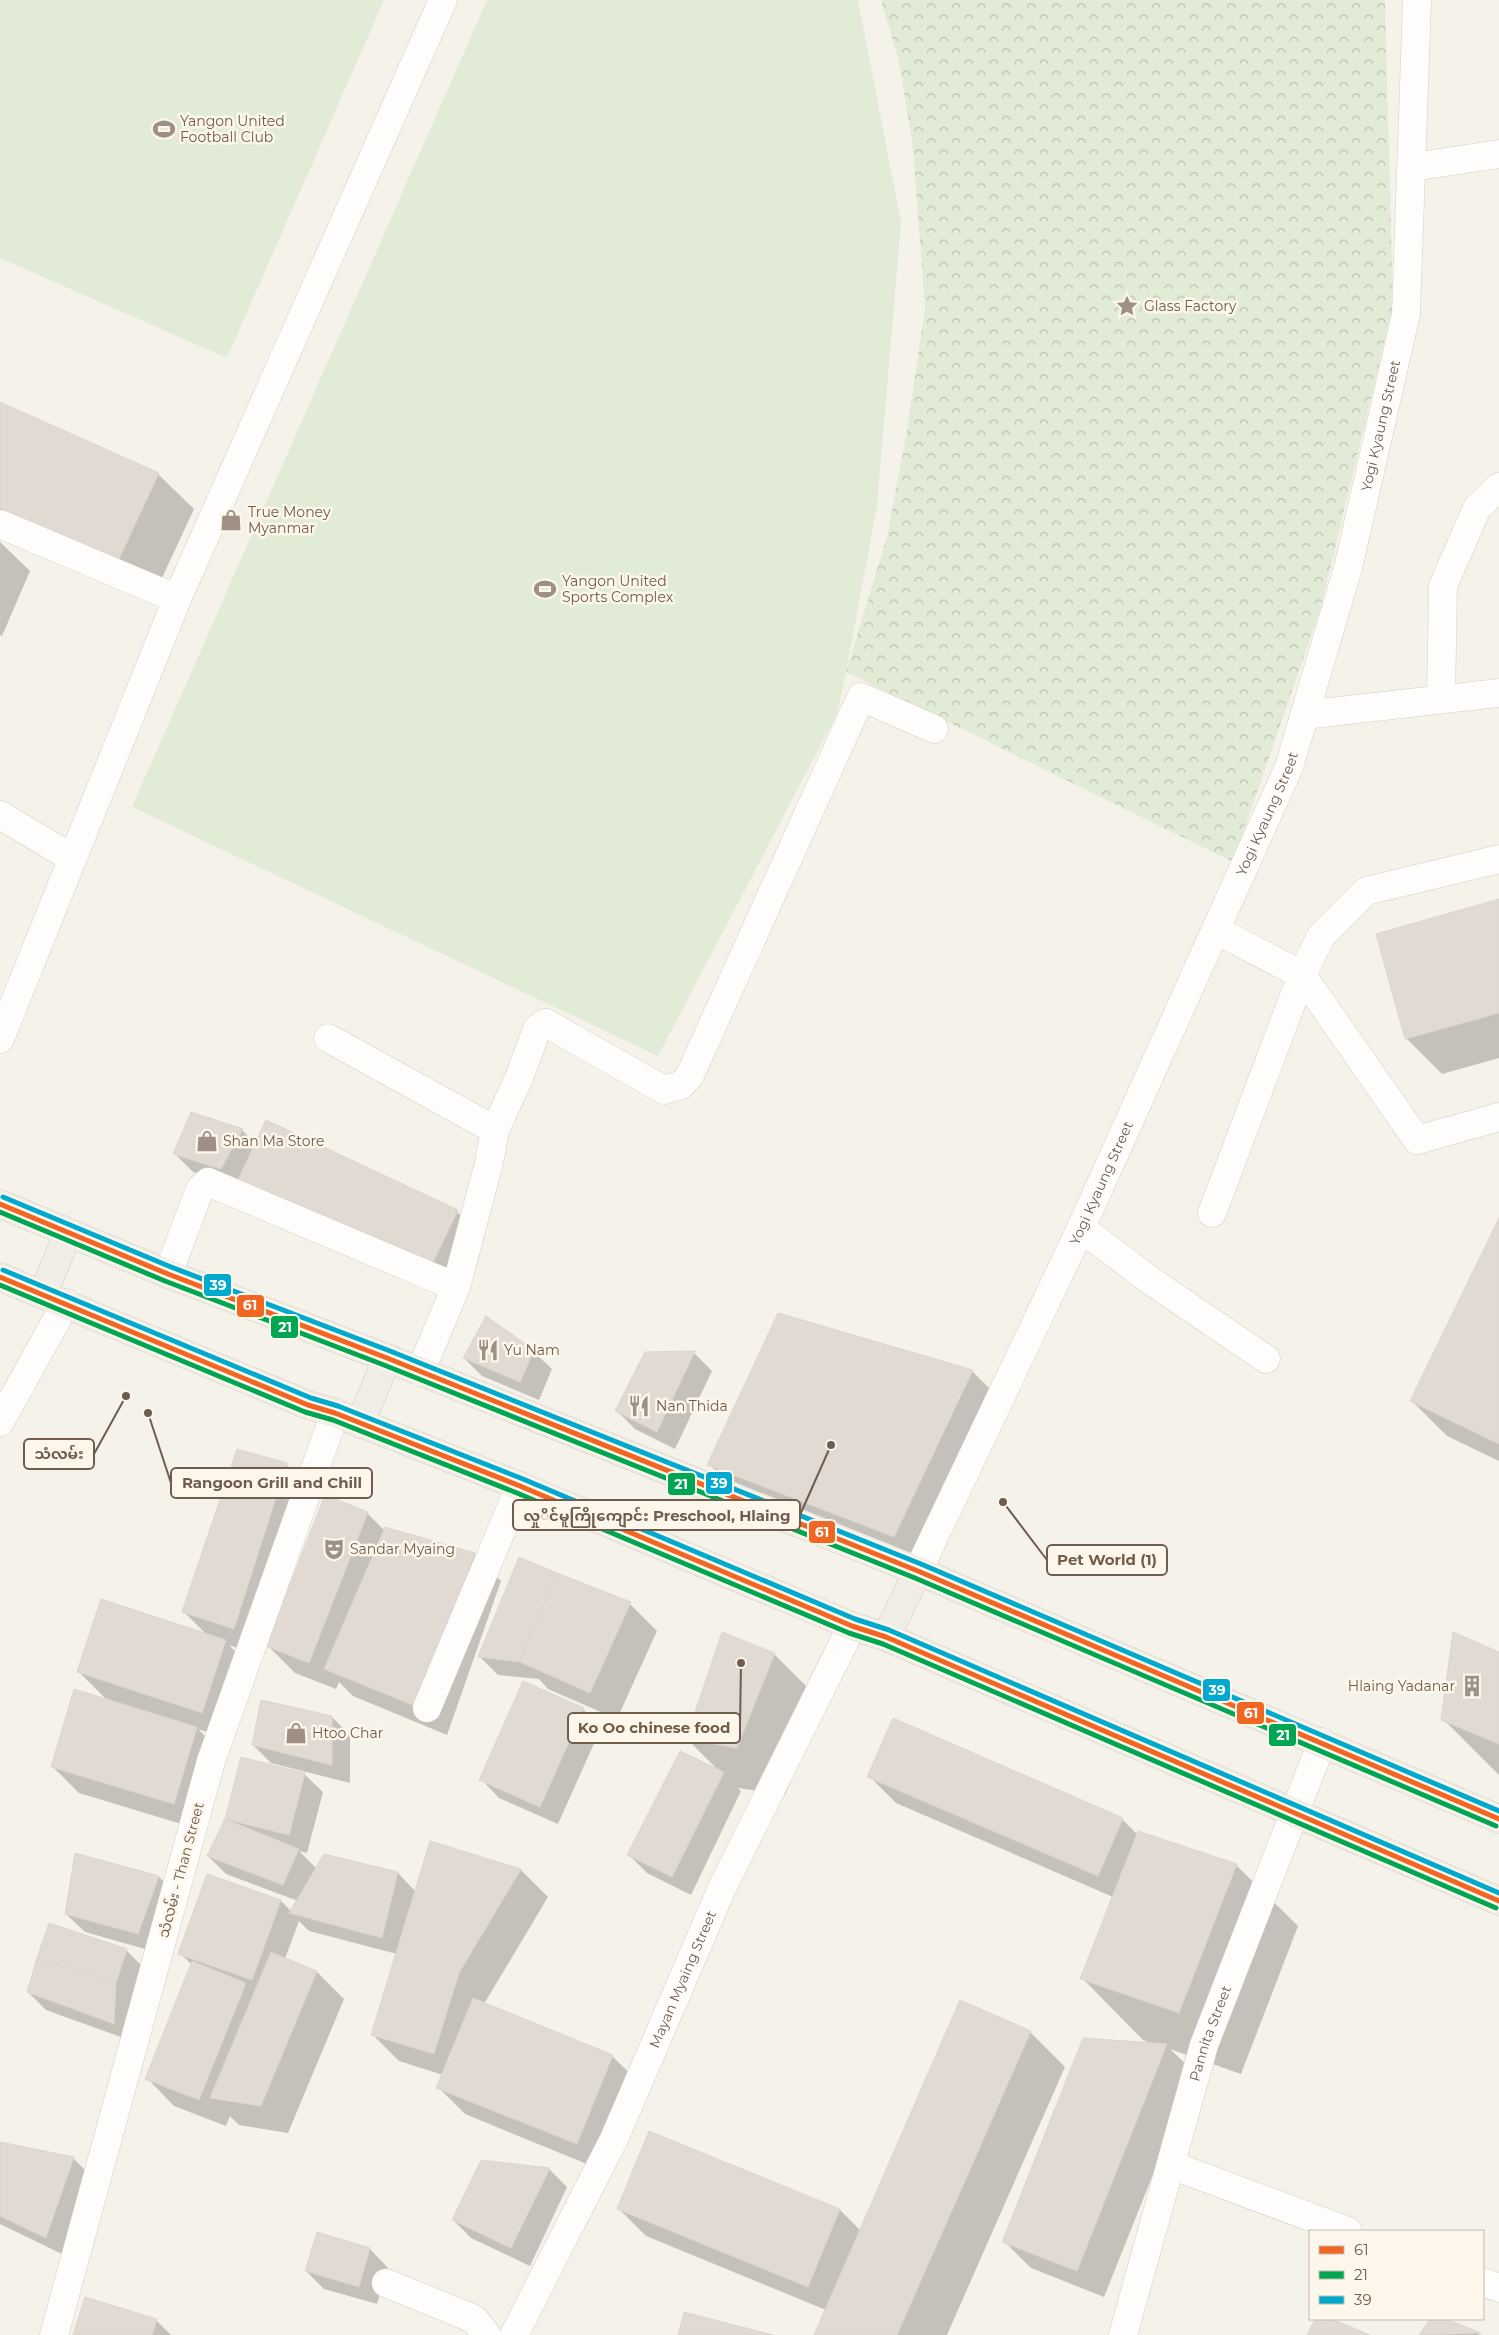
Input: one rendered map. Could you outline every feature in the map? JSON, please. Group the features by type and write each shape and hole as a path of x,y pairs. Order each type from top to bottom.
{"main road":[{"path":"0,1204 168,1274 387,1358 918,1571 1499,1818"},
{"path":"55,1298 68,1232"},
{"path":"0,1277 55,1298 308,1405 335,1413 520,1486 852,1626 886,1637 1293,1814 1499,1901"},
{"path":"360,1424 387,1358"},
{"path":"886,1637 918,1571"}],"street":[{"path":"0,1039 177,599 443,0"},
{"name":"Yogi Kyaung Street","path":"918,1571 1081,1228 1289,767 1348,568 1406,314 1417,0"},
{"path":"1412,167 1499,154"},
{"path":"1441,699 1443,586 1476,508 1499,487"},
{"path":"0,524 177,599"},
{"path":"1304,715 1499,692"},
{"path":"420,1372 456,1287 489,1163 495,1130 519,1078 537,1029 546,1023 664,1090 681,1085 690,1075 861,697 934,729"},
{"path":"0,815 72,858"},
{"path":"1212,1213 1302,975 1321,936 1366,891 1499,859"},
{"path":"1216,930 1302,975 1417,1140 1499,1117"},
{"path":"328,1038 495,1130"},
{"path":"168,1274 200,1189 208,1182 456,1287"},
{"path":"1081,1228 1151,1281 1266,1359"},
{"path":"0,1422 55,1298"},
{"name":"သံလမ်း - Than Street","path":"54,2335 211,1761 335,1413"},
{"path":"427,1708 520,1486"},
{"name":"Mayan Myaing Street","path":"514,2335 614,2139 722,1888 852,1626"},
{"name":"Pannita Street","path":"1123,2335 1204,2045 1322,1742"},
{"path":"1171,2165 1345,2230"},
{"path":"1484,2282 1499,2288"},
{"path":"386,2283 474,2319 487,2335"}],"green space":[{"name":"Yangon United Football Club","path":"0,0 384,0 227,358 0,258"},
{"name":"Yangon United Sports Complex","path":"487,0 858,0 901,222 877,506 837,714 658,1056 132,807"},
{"path":"881,0 1385,0 1393,306 1321,607 1233,862 846,672 887,537 907,431 925,308 913,148 899,62"}],"building":[{"path":"0,402 159,473 118,561 0,508"},
{"path":"1499,899 1499,1013 1405,1039 1376,934"},
{"path":"191,1112 243,1129 221,1169 173,1154"},
{"path":"266,1120 458,1210 429,1271 238,1180"},
{"path":"1499,1218 1499,1444 1410,1401"},
{"path":"778,1313 973,1370 894,1537 707,1465"},
{"path":"486,1316 534,1350 520,1382 463,1358"},
{"path":"695,1351 657,1432 615,1411 645,1352"},
{"path":"237,1449 287,1463 234,1629 182,1612"},
{"path":"325,1495 368,1512 309,1663 266,1646"},
{"path":"385,1527 475,1553 420,1708 324,1669"},
{"path":"519,1557 557,1573 520,1662 478,1657"},
{"path":"557,1573 631,1602 590,1693 520,1662"},
{"path":"101,1599 226,1640 202,1713 77,1672"},
{"path":"722,1632 775,1653 737,1748 686,1739"},
{"name":"Hlaing Yadanar","path":"1453,1632 1499,1652 1499,1744 1441,1720"},
{"path":"523,1681 584,1708 540,1807 479,1780"},
{"path":"74,1689 197,1727 174,1804 51,1767"},
{"path":"261,1700 332,1716 332,1765 252,1745"},
{"path":"893,1718 1123,1818 1098,1876 867,1777"},
{"path":"680,1751 724,1772 672,1877 627,1855"},
{"path":"241,1757 305,1773 289,1835 225,1819"},
{"path":"225,1819 299,1849 283,1885 207,1856"},
{"path":"1138,1831 1237,1864 1179,2013 1080,1979"},
{"path":"430,1841 521,1869 459,1973 434,2054 371,2035"},
{"path":"75,1853 159,1876 138,1934 65,1914"},
{"path":"324,1854 398,1872 382,1938 289,1913"},
{"path":"207,1874 281,1900 252,1980 178,1954"},
{"path":"49,1923 127,1949 116,1983 37,1958"},
{"path":"271,1952 317,1971 261,2106 210,2098"},
{"path":"37,1958 116,1983 114,2024 27,1992"},
{"path":"192,1961 246,1983 199,2100 145,2079"},
{"path":"473,1998 613,2055 577,2144 436,2088"},
{"path":"960,2000 1031,2031 897,2335 814,2335"},
{"path":"1083,2038 1167,2044 1077,2271 1002,2242"},
{"path":"649,2131 840,2209 808,2287 617,2209"},
{"path":"0,2142 74,2157 46,2238 0,2216"},
{"path":"481,2160 550,2168 511,2248 452,2220"},
{"path":"317,2232 370,2248 359,2287 305,2271"},
{"path":"85,2297 157,2319 152,2335 73,2335"},
{"path":"684,2312 773,2335 678,2335"},
{"path":"1314,2320 1334,2320 1370,2335 1307,2335"},
{"path":"1429,2320 1448,2320 1481,2333 1419,2335"}],"transit line":[{"name":"39","path":"3,1197 171,1267 390,1351 921,1564 1499,1811"},
{"name":"61","path":"0,1204 168,1274 387,1358 918,1571 1499,1819"},
{"name":"21","path":"0,1212 165,1281 384,1365 915,1578 1496,1826"},
{"name":"39","path":"3,1270 311,1398 338,1406 523,1479 855,1619 889,1630 1499,1893"},
{"name":"61","path":"0,1277 308,1405 335,1413 520,1486 852,1626 886,1637 1499,1901"},
{"name":"21","path":"0,1285 305,1412 333,1420 517,1493 849,1633 883,1644 1496,1908"}],"place":[{"name":"Yangon United Football Club","path":"164,129"},
{"name":"Glass Factory","path":"1127,306"},
{"name":"True Money Myanmar","path":"231,520"},
{"name":"Yangon United Sports Complex","path":"545,589"},
{"name":"Shan Ma Store","path":"207,1141"},
{"name":"Yu Nam","path":"488,1350"},
{"name":"သံလမ်း","path":"126,1396"},
{"name":"Nan Thida","path":"639,1406"},
{"name":"Rangoon Grill and Chill","path":"148,1413"},
{"name":"လှုိင်မူကြိုကျောင်း Preschool, Hlaing","path":"831,1445"},
{"name":"Pet World (1)","path":"1003,1502"},
{"name":"Sandar Myaing","path":"334,1549"},
{"name":"Ko Oo chinese food","path":"741,1663"},
{"name":"Hlaing Yadanar","path":"1472,1686"},
{"name":"Htoo Char","path":"296,1733"}]}
